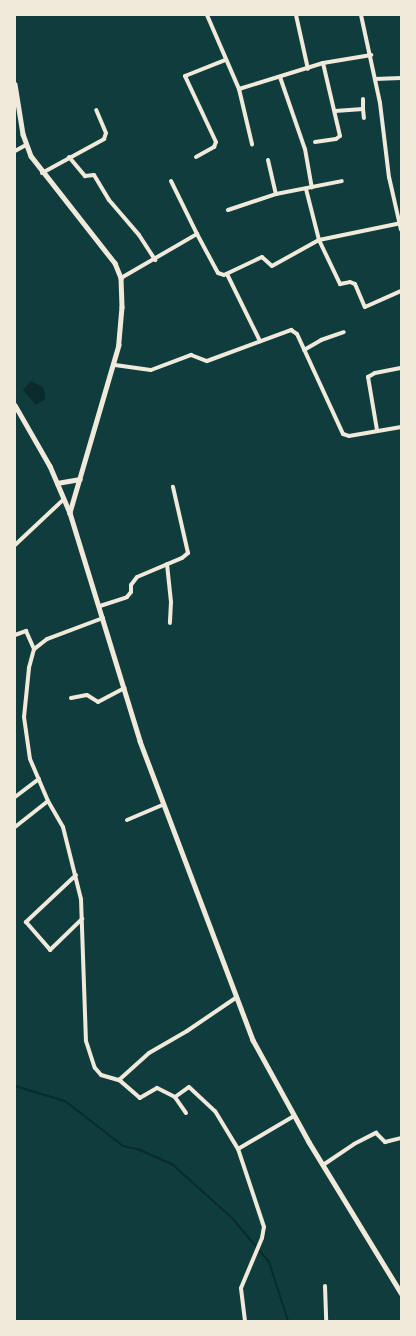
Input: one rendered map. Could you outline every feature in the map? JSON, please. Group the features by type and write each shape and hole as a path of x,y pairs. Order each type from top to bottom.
{"street":[{"path":"207,15 239,89 252,144"},
{"path":"296,15 308,69"},
{"path":"362,15 375,79 388,177 401,230"},
{"path":"239,89 323,64 371,55"},
{"path":"196,157 214,147 216,142 185,76 225,60"},
{"path":"315,142 339,138 335,111 323,64"},
{"path":"280,77 305,149 312,187"},
{"path":"375,79 401,78"},
{"path":"15,84 26,145 42,173 115,263 121,278 122,323 114,364 70,513"},
{"path":"363,99 364,118"},
{"path":"335,111 363,109"},
{"path":"42,173 104,139 106,133 96,110"},
{"path":"15,152 26,145"},
{"path":"69,157 85,176 94,175 109,200 139,235 155,260"},
{"path":"268,160 276,194"},
{"path":"171,181 218,272 226,274 263,256 272,266 300,252 318,240 400,223"},
{"path":"228,210 276,194 342,181"},
{"path":"306,189 318,240 340,283 352,282 355,284 364,306 401,291"},
{"path":"121,278 197,234"},
{"path":"226,274 260,342"},
{"path":"114,364 151,370 191,355 207,361 291,330 297,334 343,434 349,436 401,427"},
{"path":"304,350 321,340 344,332"},
{"path":"376,430 368,377 375,373 401,368"},
{"path":"15,406 41,450 70,513 140,741 253,1040 322,1165 401,1292"},
{"path":"57,483 80,479"},
{"path":"100,606 127,597 131,592 131,585 137,577 182,558 188,553 173,487"},
{"path":"15,545 64,499"},
{"path":"166,564 172,602 170,623"},
{"path":"103,618 46,639 34,648 29,668 24,718 30,759 48,801 63,827 76,875 81,899 86,1041 95,1068 101,1074 119,1080 140,1098 157,1088 175,1097 186,1113"},
{"path":"15,634 26,631 34,648"},
{"path":"71,698 87,695 98,702 124,688"},
{"path":"15,796 39,779"},
{"path":"15,828 48,801"},
{"path":"127,820 163,805"},
{"path":"76,875 26,922 50,950 82,919"},
{"path":"119,1080 149,1053 187,1031 237,997"},
{"path":"175,1097 190,1088 215,1111 238,1149 264,1227 262,1238 240,1288 245,1321"},
{"path":"238,1149 294,1116"},
{"path":"322,1165 354,1144 376,1134 385,1142 401,1138"},
{"path":"325,1286 326,1321"}],"water":[{"path":"31,381 43,387 45,394 45,399 36,405 23,390"}],"waterway":[{"path":"15,1086 65,1101 123,1146 140,1150 172,1164 233,1219 269,1262 288,1321"}]}
